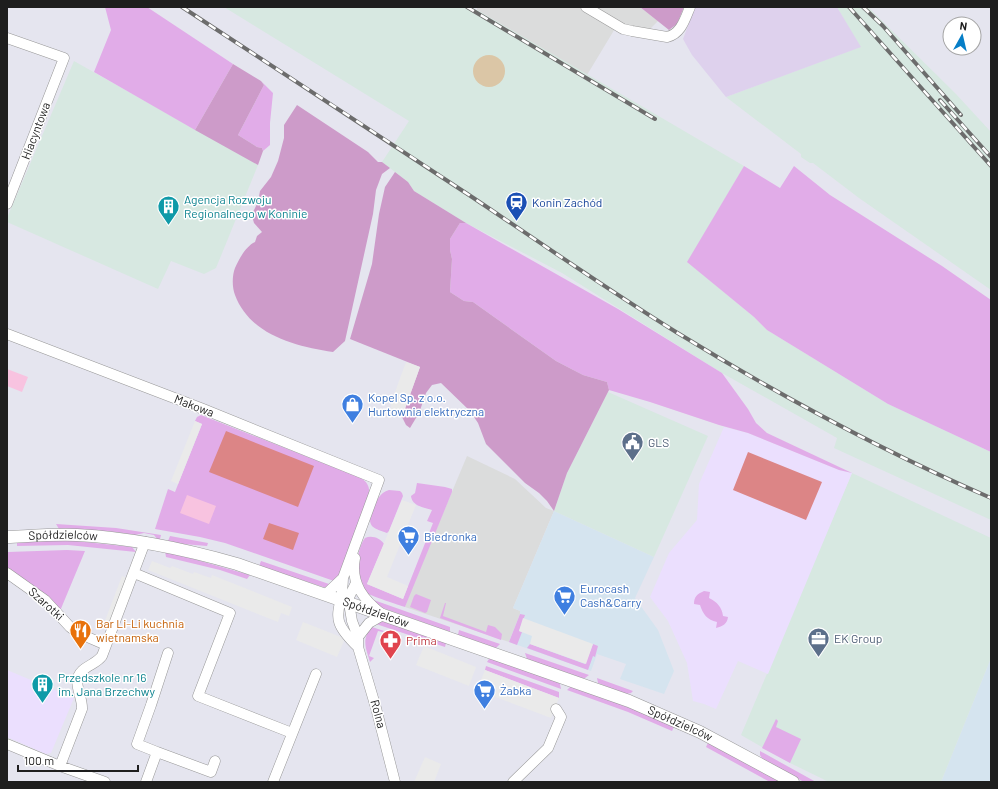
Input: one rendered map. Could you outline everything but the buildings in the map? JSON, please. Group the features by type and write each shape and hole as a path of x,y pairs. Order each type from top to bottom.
{"street":[{"path":"586,7 623,29 668,37 678,31 690,7"},
{"name":"Hiacyntowa","path":"7,38 64,58 7,204"},
{"name":"Makowa","path":"7,334 203,409 379,480 359,539"},
{"name":"Spółdzielców","path":"7,537 77,535 145,542 213,557 345,601 582,684 700,732 793,782"},
{"path":"325,595 343,578 359,539"},
{"path":"358,642 368,623 383,615 368,603 356,583 354,563 359,539"},
{"path":"60,766 82,709 82,700 78,687 79,676 82,671 98,661 102,656 145,542"},
{"name":"Szarotki","path":"7,573 45,600 74,630 106,645"},
{"path":"134,573 230,613 198,696 292,733"},
{"path":"343,578 345,601"},
{"path":"345,601 349,597 356,583"},
{"name":"Rolna","path":"345,601 337,614 340,626 346,636 358,642"},
{"name":"Rolna","path":"345,601 376,708 393,781"},
{"path":"168,653 151,705 136,744 211,772 215,761"},
{"path":"272,782 316,674"},
{"path":"513,782 548,748 561,717 556,709"},
{"path":"7,744 60,766 105,782"},
{"path":"146,782 157,752"}],"shaded area":[{"path":"105,7 147,7 233,64 195,130 94,72 111,30"},
{"path":"224,7 472,7 744,166 688,262 754,317 767,330 888,404 991,452 991,520 834,448 837,438 722,373 562,273 466,223 414,191 408,182 382,162 409,121"},
{"path":"477,7 640,7 658,21 649,30 634,28 619,22 587,75 477,10"},
{"path":"640,7 684,7 677,24 669,30"},
{"path":"695,7 837,7 861,47 726,97 692,55 683,39"},
{"path":"837,7 868,7 956,94 991,132 991,290 859,198 813,163 810,163 801,157 801,154 726,97 860,47"},
{"path":"486,55 492,55 502,62 505,71 504,77 498,84 492,87 486,87 476,80 473,74 473,68 480,58"},
{"path":"74,61 258,165 216,268 204,274 171,261 158,289 7,222 7,218"},
{"path":"233,64 261,81 264,85 238,135 257,147 262,148 263,151 258,165 195,130"},
{"path":"261,81 273,93 270,123 270,145 263,151 262,148 257,147 238,135 264,85"},
{"path":"297,105 368,152 378,162 382,162 390,168 382,174 376,190 373,214 345,341 333,352 289,342 263,329 251,320 242,309 233,289 233,274 237,264 246,250 255,242 257,236 262,232 254,223 252,216 253,212 258,202 260,191 271,177 278,161 284,138 284,125"},
{"path":"744,166 780,188 794,166 830,195 942,266 991,300 991,452 888,404 767,330 754,317 687,262"},
{"path":"395,172 408,182 414,191 466,223 460,223 450,239 452,259 450,292 464,301 473,302 556,361 583,375 607,382 609,390 567,473 554,511 539,493 525,483 486,444 478,423 470,411 441,383 432,385 426,393 419,413 410,428 406,425 402,417 420,367 350,339 372,264 379,214 385,187"},
{"path":"460,223 466,223 618,309 722,373 748,409 756,423 767,433 852,473 839,470 748,433 609,390 607,382 583,375 556,361 473,302 464,301 450,292 452,259 450,239"},
{"path":"406,362 420,367 402,417 391,413 391,403"},
{"path":"7,369 28,377 22,392 7,386"},
{"path":"608,392 708,436 654,557 554,511 567,473"},
{"path":"201,415 361,478 367,484 369,488 369,496 342,573 334,581 225,543 155,529 168,489 175,492 202,424 195,421 197,417"},
{"path":"195,421 202,424 178,484 171,481"},
{"path":"724,427 748,433 839,470 852,473 768,674 738,661 716,709 693,701 687,663 668,621 650,597 669,553 697,520 699,484"},
{"path":"226,431 314,466 298,507 209,472"},
{"path":"748,452 822,482 806,520 733,490"},
{"path":"467,456 515,479 546,508 554,511 513,608 520,611 520,614 509,642 405,607"},
{"path":"852,473 991,538 991,658 941,782 829,782 790,763 741,735"},
{"path":"417,483 445,487 452,489 452,492 405,607 367,593 360,582 357,566 359,551 365,538 373,537 378,539 384,544 367,584 403,599 433,523 427,521 432,510 418,506 413,502 411,496 415,493"},
{"path":"389,490 400,491 403,496 387,533 374,527 370,523 370,520 378,498"},
{"path":"187,495 216,506 209,524 180,513"},
{"path":"402,500 416,505 387,577 408,586 403,599 367,584"},
{"path":"554,511 654,557 635,598 658,630 674,671 664,694 620,679 626,664 597,654 591,671 509,642 520,614 520,611 513,608"},
{"path":"269,523 299,533 293,550 263,539"},
{"path":"56,524 116,528 161,535 160,539 157,539 154,535 144,533 135,535 116,532 59,529"},
{"path":"170,536 208,543 207,546 183,544 168,541"},
{"path":"67,540 132,547 136,552 68,545 17,546 17,542"},
{"path":"67,550 85,551 60,611 7,570 8,552"},
{"path":"165,551 250,575 247,579 220,570 166,557"},
{"path":"152,561 170,568 172,566 193,574 194,572 211,578 212,575 292,607 289,616 281,613 278,622 148,570"},
{"path":"261,561 332,585 327,588 323,587 259,566"},
{"path":"122,576 127,578 108,628 103,626"},
{"path":"704,591 710,592 709,598 719,605 723,616 728,617 726,623 723,625 716,628 717,622 706,616 700,605 694,604 696,596"},
{"path":"416,594 431,600 427,612 425,613 410,607"},
{"path":"368,598 450,627 450,632 380,607"},
{"path":"445,603 443,616 486,632 488,625 495,627 502,634 501,640 440,618"},
{"path":"520,614 525,615 519,631 522,632 517,645 509,642"},
{"path":"523,618 593,644 586,664 530,644 532,636 519,631"},
{"path":"382,620 446,643 445,647 373,623"},
{"path":"303,622 341,637 344,641 337,657 296,640"},
{"path":"372,627 384,631 378,631 369,656 374,658 370,662 365,640"},
{"path":"459,630 500,644 496,648 458,635"},
{"path":"530,644 585,664 593,644 598,646 595,657 593,656 588,670 527,648"},
{"path":"424,646 476,667 469,686 416,665"},
{"path":"525,653 589,675 582,678 527,659"},
{"path":"991,658 991,782 941,782"},
{"path":"489,659 493,659 558,682 561,689 487,662"},
{"path":"486,666 559,692 559,698 485,670"},
{"path":"7,670 74,698 51,753 46,754 7,737"},
{"path":"485,670 559,698 551,718 477,690"},
{"path":"597,678 633,691 626,694 598,683"},
{"path":"570,687 630,708 674,727 672,731 628,712 567,690"},
{"path":"776,719 778,721 776,727 801,739 790,763 762,748"},
{"path":"708,743 781,782 770,782 706,747"},
{"path":"760,751 816,782 804,782 763,760 760,755"},
{"path":"425,757 441,764 434,782 414,782"}],"railway":[{"path":"182,7 676,332 830,421 910,461 991,498"},
{"path":"467,7 655,119"},
{"path":"849,7 991,166"},
{"path":"863,7 883,26 961,115"},
{"path":"940,100 991,157"}],"place":[{"name":"Konin Zachód","path":"516,222"},
{"name":"Agencja Rozwoju Regionalnego w Koninie","path":"169,226"},
{"name":"Kopel Sp. z o.o. Hurtownia elektryczna","path":"352,424"},
{"name":"GLS","path":"632,462"},
{"name":"Biedronka","path":"408,556"},
{"name":"Eurocash Cash&Carry","path":"564,616"},
{"name":"Bar Li-Li kuchnia wietnamska","path":"81,650"},
{"name":"EK Group","path":"819,658"},
{"name":"Prima","path":"390,660"},
{"name":"Przedszkole nr 16 im. Jana Brzechwy","path":"42,704"},
{"name":"Żabka","path":"484,710"}]}
